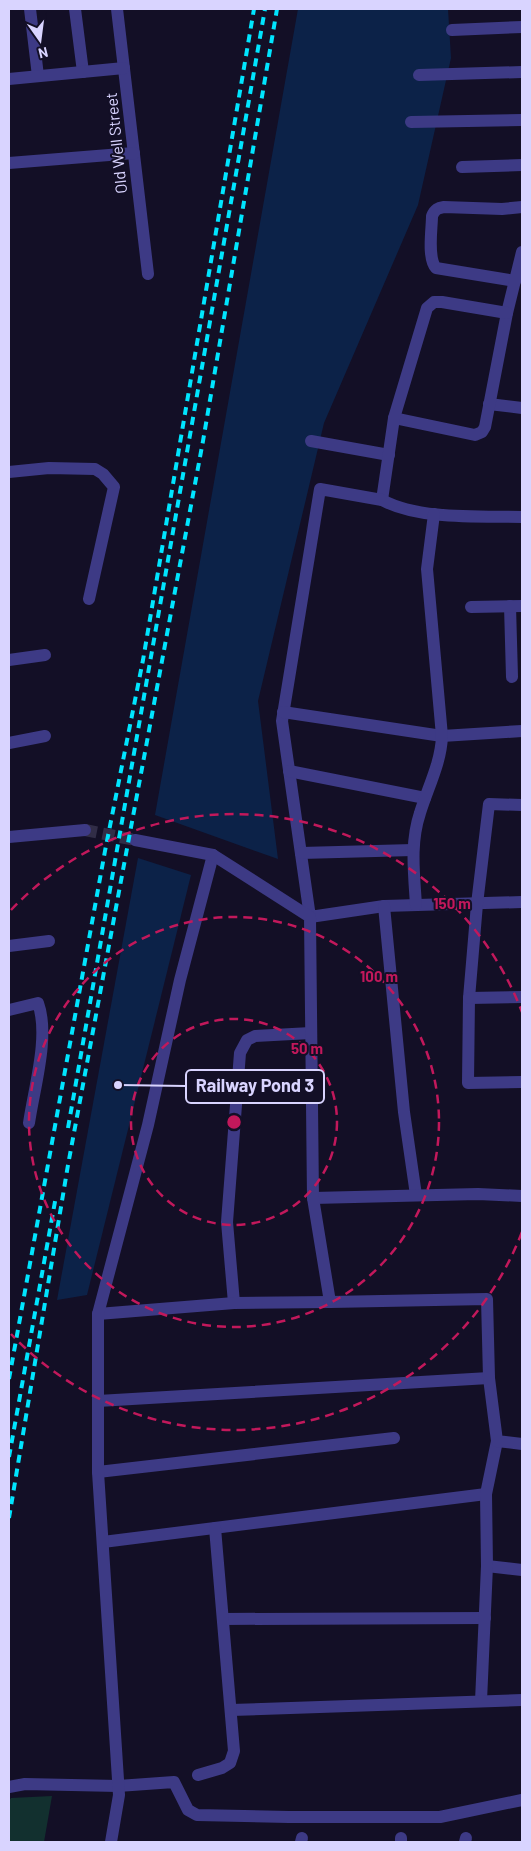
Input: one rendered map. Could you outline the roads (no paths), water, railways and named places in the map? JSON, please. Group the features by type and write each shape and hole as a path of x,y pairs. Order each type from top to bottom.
{"street":[{"path":"30,9 38,76"},
{"path":"75,9 83,72"},
{"name":"Old Well Street","path":"117,9 148,274"},
{"path":"452,30 522,27"},
{"path":"9,79 124,68"},
{"path":"419,75 522,72"},
{"path":"411,122 522,120"},
{"path":"9,163 134,153"},
{"path":"462,167 522,165"},
{"path":"515,281 436,268 433,265 430,254 432,216 438,208 444,207 502,209 522,207"},
{"path":"394,418 474,435 482,432 485,427 507,313 522,252"},
{"path":"382,500 394,418 427,308 434,302 442,302 507,313"},
{"path":"489,404 522,408"},
{"path":"311,441 389,455"},
{"path":"9,472 50,468 95,469 103,474 114,487 89,599"},
{"path":"330,1302 313,1198 310,917 282,721 320,489 382,500 391,505 434,514 522,517"},
{"path":"416,904 413,850 419,814 442,753 427,569 434,514"},
{"path":"471,607 516,606 512,676"},
{"path":"9,660 45,654"},
{"path":"283,712 442,736 522,731"},
{"path":"9,743 45,736"},
{"path":"289,772 425,798"},
{"path":"522,805 489,804 477,904 469,998 468,1083 522,1082"},
{"path":"9,837 85,830"},
{"path":"135,840 213,854 310,917 384,906 522,902"},
{"path":"301,853 413,850"},
{"path":"111,1842 119,1795 98,1472 98,1314 148,1125 180,980 213,854"},
{"path":"384,906 404,1112 416,1195"},
{"path":"9,946 49,941"},
{"path":"469,998 522,997"},
{"path":"9,1010 38,1003 42,1019 42,1042 28,1123"},
{"path":"234,1303 227,1222 240,1053 247,1040 255,1036 311,1033"},
{"path":"313,1198 478,1194 522,1196"},
{"path":"98,1314 234,1303 487,1299 489,1378 496,1441 486,1494 487,1566 481,1701"},
{"path":"98,1400 489,1378"},
{"path":"98,1472 394,1438"},
{"path":"496,1441 522,1444"},
{"path":"103,1542 486,1494"},
{"path":"198,1775 222,1768 230,1763 234,1751 215,1528"},
{"path":"487,1566 522,1570"},
{"path":"223,1620 485,1618"},
{"path":"231,1710 522,1700"},
{"path":"9,1787 26,1784 118,1786 174,1782 188,1810 197,1815 440,1817 522,1800"}],"water":[{"path":"298,9 448,9 451,58 418,205 324,423 258,701 278,859 155,815"},
{"path":"138,858 191,875 87,1295 57,1300"}],"tunnel":[{"path":"85,830 135,840"}],"railway":[{"path":"9,1379 105,851 143,660 254,9"},
{"path":"68,1128 265,9"},
{"path":"9,1518 68,1165 203,441 277,9"},
{"path":"9,1457 56,1196"}],"place":[{"name":"Railway Pond 3","path":"118,1085"}]}
